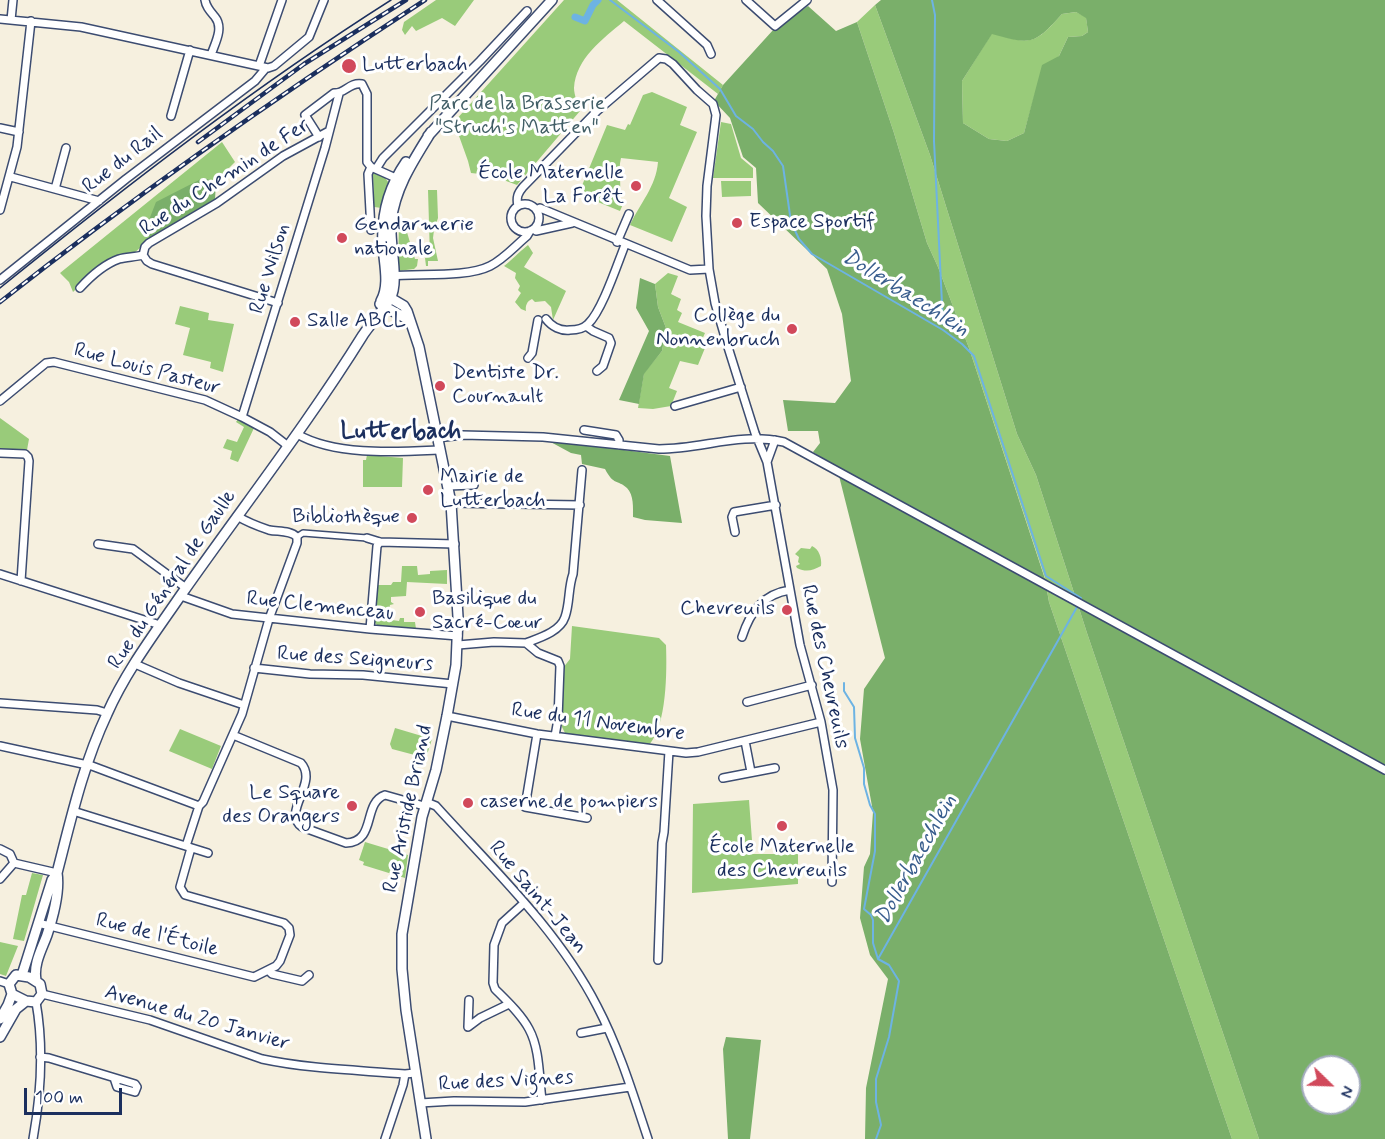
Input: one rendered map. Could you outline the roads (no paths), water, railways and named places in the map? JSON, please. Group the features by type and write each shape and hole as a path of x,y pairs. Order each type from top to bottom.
{"main road":[{"path":"385,301 393,291 389,276 391,223 399,179 418,146 552,0"},
{"path":"399,179 431,132"},
{"name":"Rue Aristide Briand","path":"385,301 410,320 419,347 448,486 455,544 458,640 453,684 437,765 425,804 402,934 402,969 410,1073 420,1103 426,1139"},
{"name":"Rue du Général de Gaulle","path":"36,980 36,967 50,927 58,883 57,873 73,811 86,764 107,712 160,625 327,392 385,301"},
{"name":"Rue du Général de Gaulle","path":"21,975 52,880 57,873"},
{"path":"0,1019 8,1005 7,986 16,975 36,980 40,984 39,998 26,1002 16,1009 0,1037"},
{"path":"7,986 26,1002"}],"street":[{"path":"11,20 13,0"},
{"path":"205,0 220,27 211,55"},
{"path":"262,67 282,0"},
{"path":"0,19 81,27 262,67 274,66 309,37 324,0"},
{"path":"657,0 707,45 711,54"},
{"path":"746,0 775,26 807,0"},
{"path":"371,230 368,174 526,11"},
{"path":"0,210 10,177 19,132 31,21"},
{"path":"171,116 190,50"},
{"name":"Rue des Chevreuils","path":"518,206 518,192 597,111 659,58 666,59 673,64 713,104 716,115 706,206 709,269 715,303 756,437 767,462 800,645 821,722 832,790 832,882"},
{"name":"Rue du Rail","path":"0,280 96,203 247,88 262,67"},
{"path":"320,137 305,115 334,93 339,94 351,85 362,84 368,93 365,156 373,168 399,179"},
{"name":"Rue Wilson","path":"242,417 339,94"},
{"path":"0,128 19,132"},
{"name":"Rue du Chemin de Fer","path":"143,255 149,243 217,203 283,156 329,131"},
{"path":"55,189 66,148"},
{"path":"10,177 86,198 96,203"},
{"path":"515,246 511,216 518,206 526,204 537,210 540,208 551,212 617,242 690,270 709,269"},
{"path":"534,228 537,210"},
{"path":"389,276 471,271 484,268 496,262 551,212"},
{"path":"617,242 629,213"},
{"path":"513,224 522,231 534,228 537,231 573,223"},
{"path":"528,358 532,353 542,320 564,331 586,326 596,314 625,245"},
{"path":"80,288 93,275 114,262 143,255 152,264 278,303"},
{"path":"586,326 609,338 611,343 603,366 597,371"},
{"name":"Rue Louis Pasteur","path":"0,401 46,363 54,362 205,400 270,432 288,446"},
{"path":"675,406 741,387"},
{"path":"584,430 616,435 619,445"},
{"path":"297,434 307,439 351,450 439,450"},
{"path":"437,438 462,435 543,437 672,449 756,437 796,447 1385,771"},
{"path":"767,462 775,440"},
{"path":"0,453 25,454 29,461 21,581"},
{"path":"555,736 560,666 558,661 538,653 526,644 551,632 565,617 573,574 582,470"},
{"path":"448,486 474,485"},
{"path":"451,503 580,505"},
{"path":"735,532 732,517 734,512 776,506"},
{"path":"237,516 260,526 293,533 297,537 297,543 269,619 233,735 199,806 180,887 185,895 284,923 290,935 280,961 268,970"},
{"path":"297,537 303,533 376,539 380,542 455,544"},
{"path":"370,629 372,585 377,546 380,542"},
{"name":"Rue Clemenceau","path":"98,544 133,549 183,592 214,609 269,619 458,640 526,644"},
{"path":"0,574 160,625"},
{"path":"742,637 754,609 770,596 790,590"},
{"path":"135,664 244,705"},
{"name":"Rue des Seigneurs","path":"254,668 453,684"},
{"path":"747,702 812,685"},
{"path":"0,703 107,712"},
{"name":"Rue du 11 Novembre","path":"447,716 537,734 669,751 698,752 821,722"},
{"path":"537,734 525,807 587,818"},
{"path":"233,735 301,763 306,769 307,778 295,813 296,819 302,827 346,843 358,841 364,834 375,802 379,797 385,795 425,804"},
{"path":"745,741 752,772"},
{"path":"0,746 86,764 199,806"},
{"path":"658,960 661,854 669,751"},
{"path":"723,778 775,768"},
{"name":"Rue Saint-Jean","path":"425,804 436,806 524,903 577,972 597,1005 607,1028 630,1087 646,1139"},
{"path":"73,811 208,853"},
{"path":"0,849 10,854 14,862 57,873"},
{"path":"0,879 14,862"},
{"path":"524,903 502,923 494,945 493,983 495,989 524,1020 535,1044 542,1100"},
{"name":"Rue de l'Étoile","path":"38,923 254,977 268,970 272,974 302,981 309,975"},
{"path":"33,1139 41,1094 39,998"},
{"name":"Avenue du 20 Janvier","path":"39,998 150,1020 262,1059 306,1066 410,1073"},
{"path":"469,1000 468,1027 480,1018 509,1004"},
{"path":"469,1011 480,1018"},
{"path":"581,1033 607,1028"},
{"path":"40,1057 114,1078"},
{"path":"385,1139 410,1073"},
{"name":"Rue des Vignes","path":"420,1103 542,1100 630,1087"}],"waterway":[{"path":"575,17 585,21 598,0"},
{"name":"Dollerbaechlein","path":"610,0 679,52 720,89 736,116 753,129 773,151 783,166 791,222 799,239 812,254 943,330 974,356 1046,576 1081,598 1080,600"},
{"path":"932,0 935,15 934,141 943,324"},
{"name":"Dollerbaechlein","path":"878,959 1077,607"},
{"path":"844,683 844,691 854,707 855,738 864,768 864,784 875,814 875,851 864,909 873,920 873,943 878,959"},
{"name":"Dollerbaechlein","path":"876,1139 881,1125 876,1102 876,1079 889,1037 899,981 889,965 878,959"}],"tram line":[{"path":"0,288 191,138 290,67 391,0"}],"railway":[{"path":"198,142 304,64 406,0"},
{"path":"0,302 209,146 425,0"}],"place":[{"name":"Lutterbach","path":"349,66"},
{"name":"École Maternelle La Forêt","path":"636,186"},
{"name":"Espace Sportif","path":"737,223"},
{"name":"Gendarmerie nationale","path":"342,238"},
{"name":"Salle ABCL","path":"295,322"},
{"name":"Collège du Nonnenbruch","path":"792,329"},
{"name":"Dentiste Dr. Cournault","path":"440,386"},
{"name":"Mairie de Lutterbach","path":"428,490"},
{"name":"Bibliothèque","path":"412,518"},
{"name":"Chevreuils","path":"787,610"},
{"name":"Basilique du Sacré-Cœur","path":"420,612"},
{"name":"caserne de pompiers","path":"468,803"},
{"name":"Le Square des Orangers","path":"352,806"},
{"name":"École Maternelle des Chevreuils","path":"782,826"}],"district":[{"name":"Lutterbach","path":"401,433"}],"park label":[{"name":"Parc de la Brasserie \"Struch's Matten\"","path":"517,117"}]}
